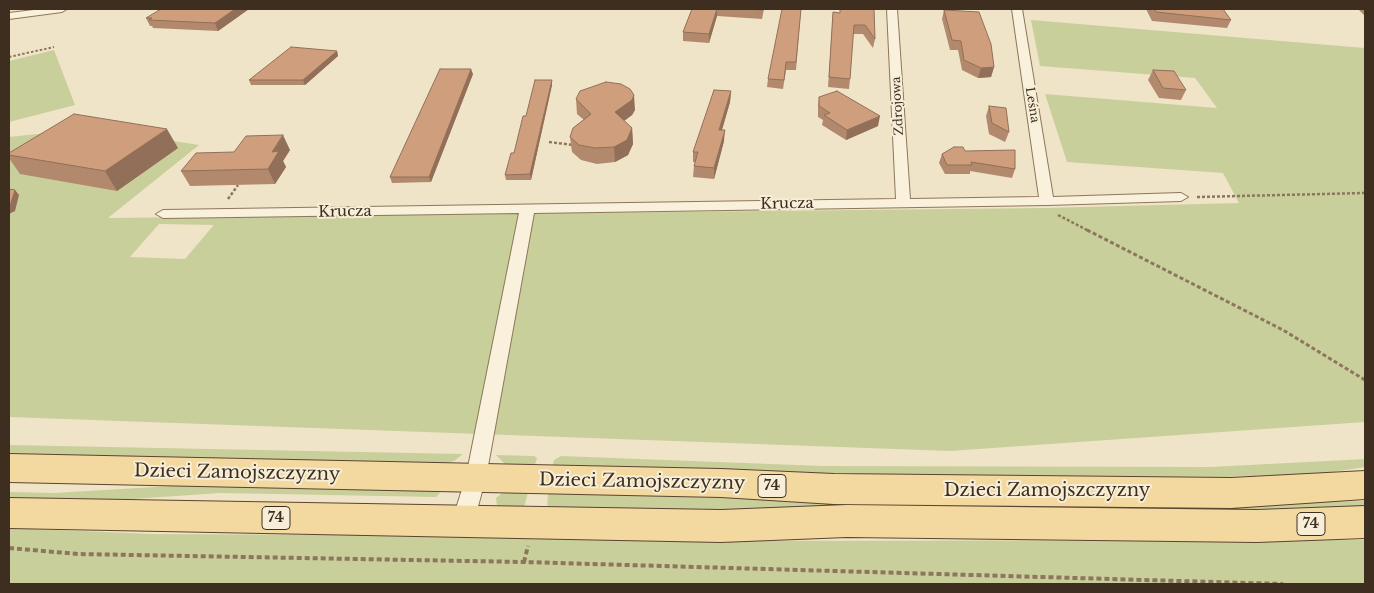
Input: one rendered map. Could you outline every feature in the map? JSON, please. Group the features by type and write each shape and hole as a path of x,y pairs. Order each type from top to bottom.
{"main road":[{"name":"Dzieci Zamojszczyzny","path":"9,468 721,483 834,490 1231,493 1330,488 1365,484"},
{"name":"Dzieci Zamojszczyzny","path":"9,513 720,526 847,521 1257,526 1365,522"}],"street":[{"path":"9,16 62,9"},
{"name":"Zdrojowa","path":"892,9 903,203"},
{"name":"Leśna","path":"1017,9 1050,207"},
{"path":"1050,207 1181,197"},
{"name":"Krucza","path":"163,214 903,203 1050,207"},
{"path":"463,521 476,477 527,210"}],"path":[{"path":"9,57 54,47"},
{"path":"549,142 574,145"},
{"path":"1181,197 1365,193"},
{"path":"1050,207 1284,330 1365,380"},
{"path":"9,548 78,554 524,562 1283,584"}],"green space":[{"path":"1031,20 1365,48 1365,422 950,451 9,417 9,137 94,128 199,145 108,218 1044,208 1239,203 1223,173 1067,162 1045,94 1217,108 1195,78 1040,66","holes":["159,224 213,225 185,259 130,257"]},
{"path":"54,50 75,105 9,122 9,61"},
{"path":"9,445 463,454 454,461 442,464 9,456"},
{"path":"496,455 534,456 537,458 534,468 507,466"},
{"path":"561,456 823,466 1210,467 1365,459 1365,467 1319,474 1129,480 552,468 554,460"},
{"path":"188,485 437,489 440,493 436,497 220,493 89,502 9,500 9,492 54,493"},
{"path":"505,491 528,492 524,508 500,508 497,505 496,498"},
{"path":"548,492 1219,504 1365,501 1365,509 1268,512 547,510"},
{"path":"9,528 153,534 530,536 635,541 1365,540 1365,584 9,584"}],"building":[{"path":"161,9 235,9 215,23 149,20 152,18 146,18"},
{"path":"692,9 717,9 709,34 683,32"},
{"path":"782,9 801,9 796,62 786,62 784,80 768,79"},
{"path":"840,9 874,9 875,39 865,25 854,25 850,79 829,77 833,12 840,13"},
{"path":"1154,9 1223,9 1231,20 1156,12"},
{"path":"944,10 979,12 991,44 994,67 981,68 964,60 961,41 952,40"},
{"path":"291,47 337,51 303,80 249,80"},
{"path":"440,69 471,69 429,177 390,177"},
{"path":"1153,70 1174,71 1186,90 1163,88"},
{"path":"535,80 552,80 530,174 505,175 511,153 514,153 523,116 526,116"},
{"path":"606,82 621,84 630,89 634,95 632,100 615,112 632,128 627,140 614,147 595,148 579,145 570,137 573,128 591,114 576,99 580,91"},
{"path":"714,90 731,91 719,130 725,130 714,168 694,166 698,152 693,152"},
{"path":"837,91 880,116 847,130 824,115 830,113 819,106 819,97"},
{"path":"989,106 1006,108 1009,132 992,123"},
{"path":"74,114 167,129 105,171 9,155 9,153"},
{"path":"283,135 272,152 279,151 268,169 181,171 196,153 234,152 246,136"},
{"path":"954,147 963,147 965,151 1015,150 1015,169 971,162 972,165 947,165 942,154"},
{"path":"9,189 15,190 10,206 9,206"}]}
